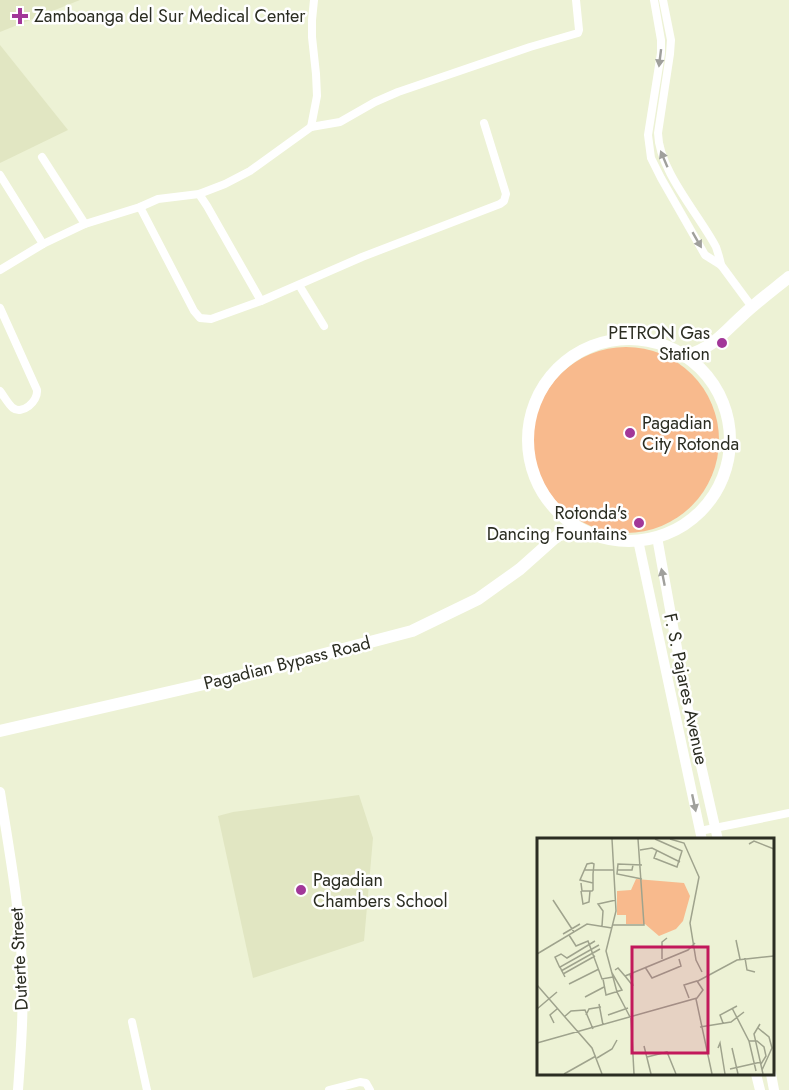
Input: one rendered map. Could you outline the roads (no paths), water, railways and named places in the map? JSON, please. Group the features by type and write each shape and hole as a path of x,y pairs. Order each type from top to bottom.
{"highway":[{"path":"685,356 712,344 789,277"},
{"path":"648,340 674,349 697,364 707,375 721,398 730,424 729,460 715,494 690,521 657,537 638,540 613,539 576,526 555,509 539,487 534,475 528,449 529,423 540,391 561,365 583,350 608,341 648,340"},
{"path":"707,375 706,362 712,344"},
{"path":"549,542 556,525 555,509"},
{"name":"Pagadian Bypass Road","path":"0,731 252,673 412,631 478,599 520,569 549,542 565,533 589,532"}],"main road":[{"name":"F. S. Pajares Avenue","path":"657,537 687,704 718,838"},
{"name":"F. S. Pajares Avenue","path":"638,540 701,835"},
{"name":"Duterte Street","path":"0,792 19,923 22,966 23,1021 18,1090"},
{"path":"756,1075 760,1090"},
{"path":"771,1075 774,1090"}],"street":[{"path":"311,127 316,96 312,37 314,0"},
{"path":"0,269 43,244 85,224 163,198 199,194 225,184 250,171 311,127 340,122 398,92 578,33 576,0"},
{"path":"654,0 661,53 648,135 651,158 705,255 721,265 752,307"},
{"path":"663,0 671,40 658,143 670,173 717,249 721,265"},
{"path":"140,207 194,311 200,318 211,319 500,204 504,201 506,194 484,123"},
{"path":"42,157 85,224"},
{"path":"0,174 43,244"},
{"path":"199,194 261,301"},
{"path":"299,285 324,326"},
{"path":"0,308 37,390 37,395 30,405 15,410 0,391"},
{"path":"701,835 716,827 789,813"},
{"path":"132,1022 147,1090"},
{"path":"329,1090 360,1082 366,1083 370,1090"}],"place":[{"name":"Zamboanga del Sur Medical Center","path":"20,16"},
{"name":"PETRON Gas Station","path":"722,343"},
{"name":"Pagadian City Rotonda","path":"630,433"},
{"name":"Rotonda's Dancing Fountains","path":"639,523"},
{"name":"Pagadian Chambers School","path":"301,890"}]}
